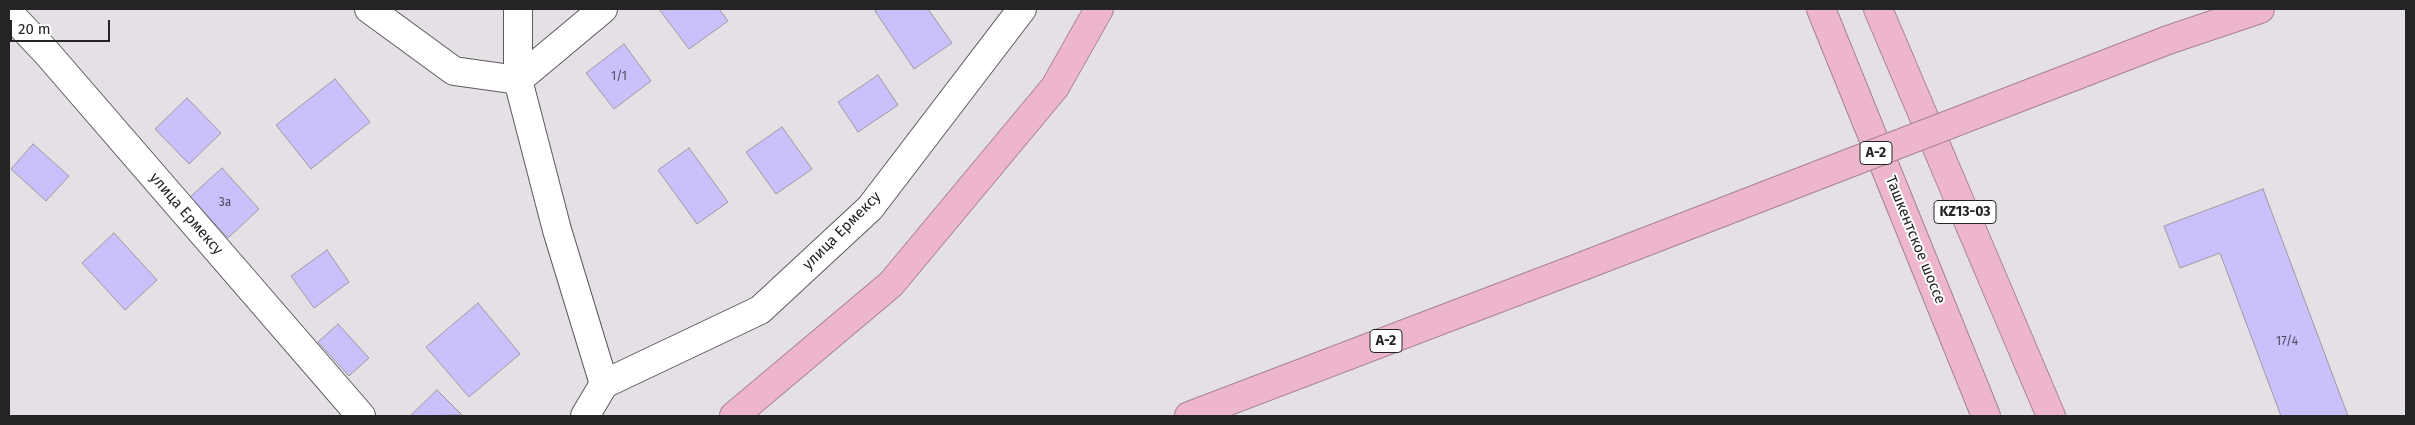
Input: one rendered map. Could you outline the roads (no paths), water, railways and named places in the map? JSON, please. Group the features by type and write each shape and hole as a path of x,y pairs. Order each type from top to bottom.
{"highway":[{"path":"734,416 891,284 1055,87 1099,9"},
{"name":"Ташкентское шоссе","path":"1821,9 1986,416"},
{"name":"KZ13-03","path":"1878,9 2051,416"},
{"name":"A-2","path":"1189,416 2168,40 2260,9"}],"street":[{"path":"369,9 454,71 518,80 603,9"},
{"path":"518,9 518,80 557,230 604,384 585,416"},
{"name":"улица Ермексу","path":"604,384 760,310 870,208 1022,9"},
{"name":"улица Ермексу","path":"9,13 47,53 361,416"}]}
